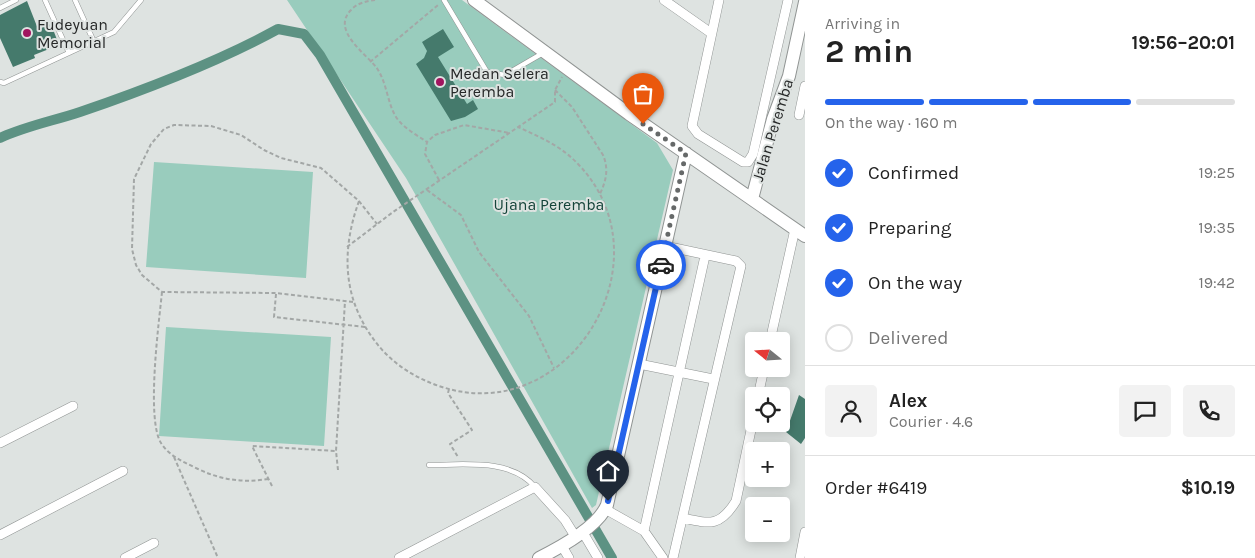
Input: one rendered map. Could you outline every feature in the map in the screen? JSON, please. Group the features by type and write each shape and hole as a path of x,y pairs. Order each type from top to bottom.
{"street":[{"path":"474,0 566,68 800,233 772,332"},
{"path":"664,0 711,33"},
{"path":"719,0 692,126 694,131 738,160 748,162 755,146 788,0"},
{"name":"Jalan Peremba","path":"752,199 773,119 788,76 805,2"},
{"path":"802,118 805,86"},
{"path":"539,558 562,546 602,513 639,364 686,153"},
{"path":"665,246 736,261 741,266 713,379 673,558"},
{"path":"644,531 706,256"},
{"path":"639,364 713,379"},
{"path":"0,443 73,406"},
{"path":"683,518 710,524 719,521 731,510 736,501 751,432"},
{"path":"0,535 123,471"},
{"path":"399,558 535,487 565,520 581,531 598,558"},
{"path":"602,513 644,531 664,558"},
{"path":"800,558 805,532"},
{"path":"124,558 154,543"},
{"path":"562,546 569,558"}],"lane":[{"path":"0,8 16,0"},
{"path":"45,0 70,53"},
{"path":"75,0 94,42"},
{"path":"0,82 4,83 94,42 121,26 141,0"},
{"path":"444,0 486,72 505,75 544,52"},
{"path":"429,465 504,468 517,471 527,477 535,487"}],"path":[{"path":"375,0 356,5 348,12 345,21 347,33 376,68 399,121 427,142"},
{"path":"370,62 444,0"},
{"path":"347,247 393,212 555,102 555,90 566,68"},
{"path":"555,90 572,107 607,163 606,180 600,194"},
{"path":"353,302 276,293 162,292 142,275 136,265 132,249 134,179 151,144 164,129 174,125 211,126 230,129 281,158 321,168 359,201 377,224"},
{"path":"440,181 425,154 427,142 435,135 464,125 510,133"},
{"path":"359,201 351,223 347,247 348,284 353,302 365,327 377,345 404,368 428,382 449,389 476,392 505,390 533,380 554,368 573,353 590,334 602,313 610,290 614,266 614,241 609,217 600,194 579,164 551,141 518,127"},
{"path":"427,190 461,215 479,252 529,316 554,368"},
{"path":"162,292 154,386 157,428 160,441 174,457 218,558"},
{"path":"276,293 274,317 365,327"},
{"path":"338,470 336,451 345,301"},
{"path":"449,389 448,393 472,430 450,444 464,465"},
{"path":"272,486 252,446 336,451"},
{"path":"174,457 208,474 232,481 253,482 268,479"}],"green space":[{"name":"Ujana Peremba","path":"287,0 462,0 657,143 673,170 596,505 592,508 406,178"},
{"path":"154,162 313,172 306,278 146,267"},
{"path":"166,327 331,337 324,446 159,436"}],"building":[{"name":"Fudeyuan Memorial","path":"27,1 38,29 51,24 59,45 34,55 35,58 13,67 0,38 0,15"},
{"name":"Medan Selera Peremba","path":"443,29 454,47 438,57 467,104 473,100 478,109 465,117 451,121 416,64 424,58 427,51 422,42"},
{"path":"799,395 805,399 805,438 801,444 786,432 790,432 790,421"}],"waterway":[{"path":"0,138 156,85 230,53 278,29 304,34 320,55 612,558"}],"way so far":[{"path":"643,124 686,153 661,265"}],"place":[{"name":"Fudeyuan Memorial","path":"27,33"},
{"name":"Medan Selera Peremba","path":"440,82"}],"route":[{"path":"608,501 661,265"}]}
